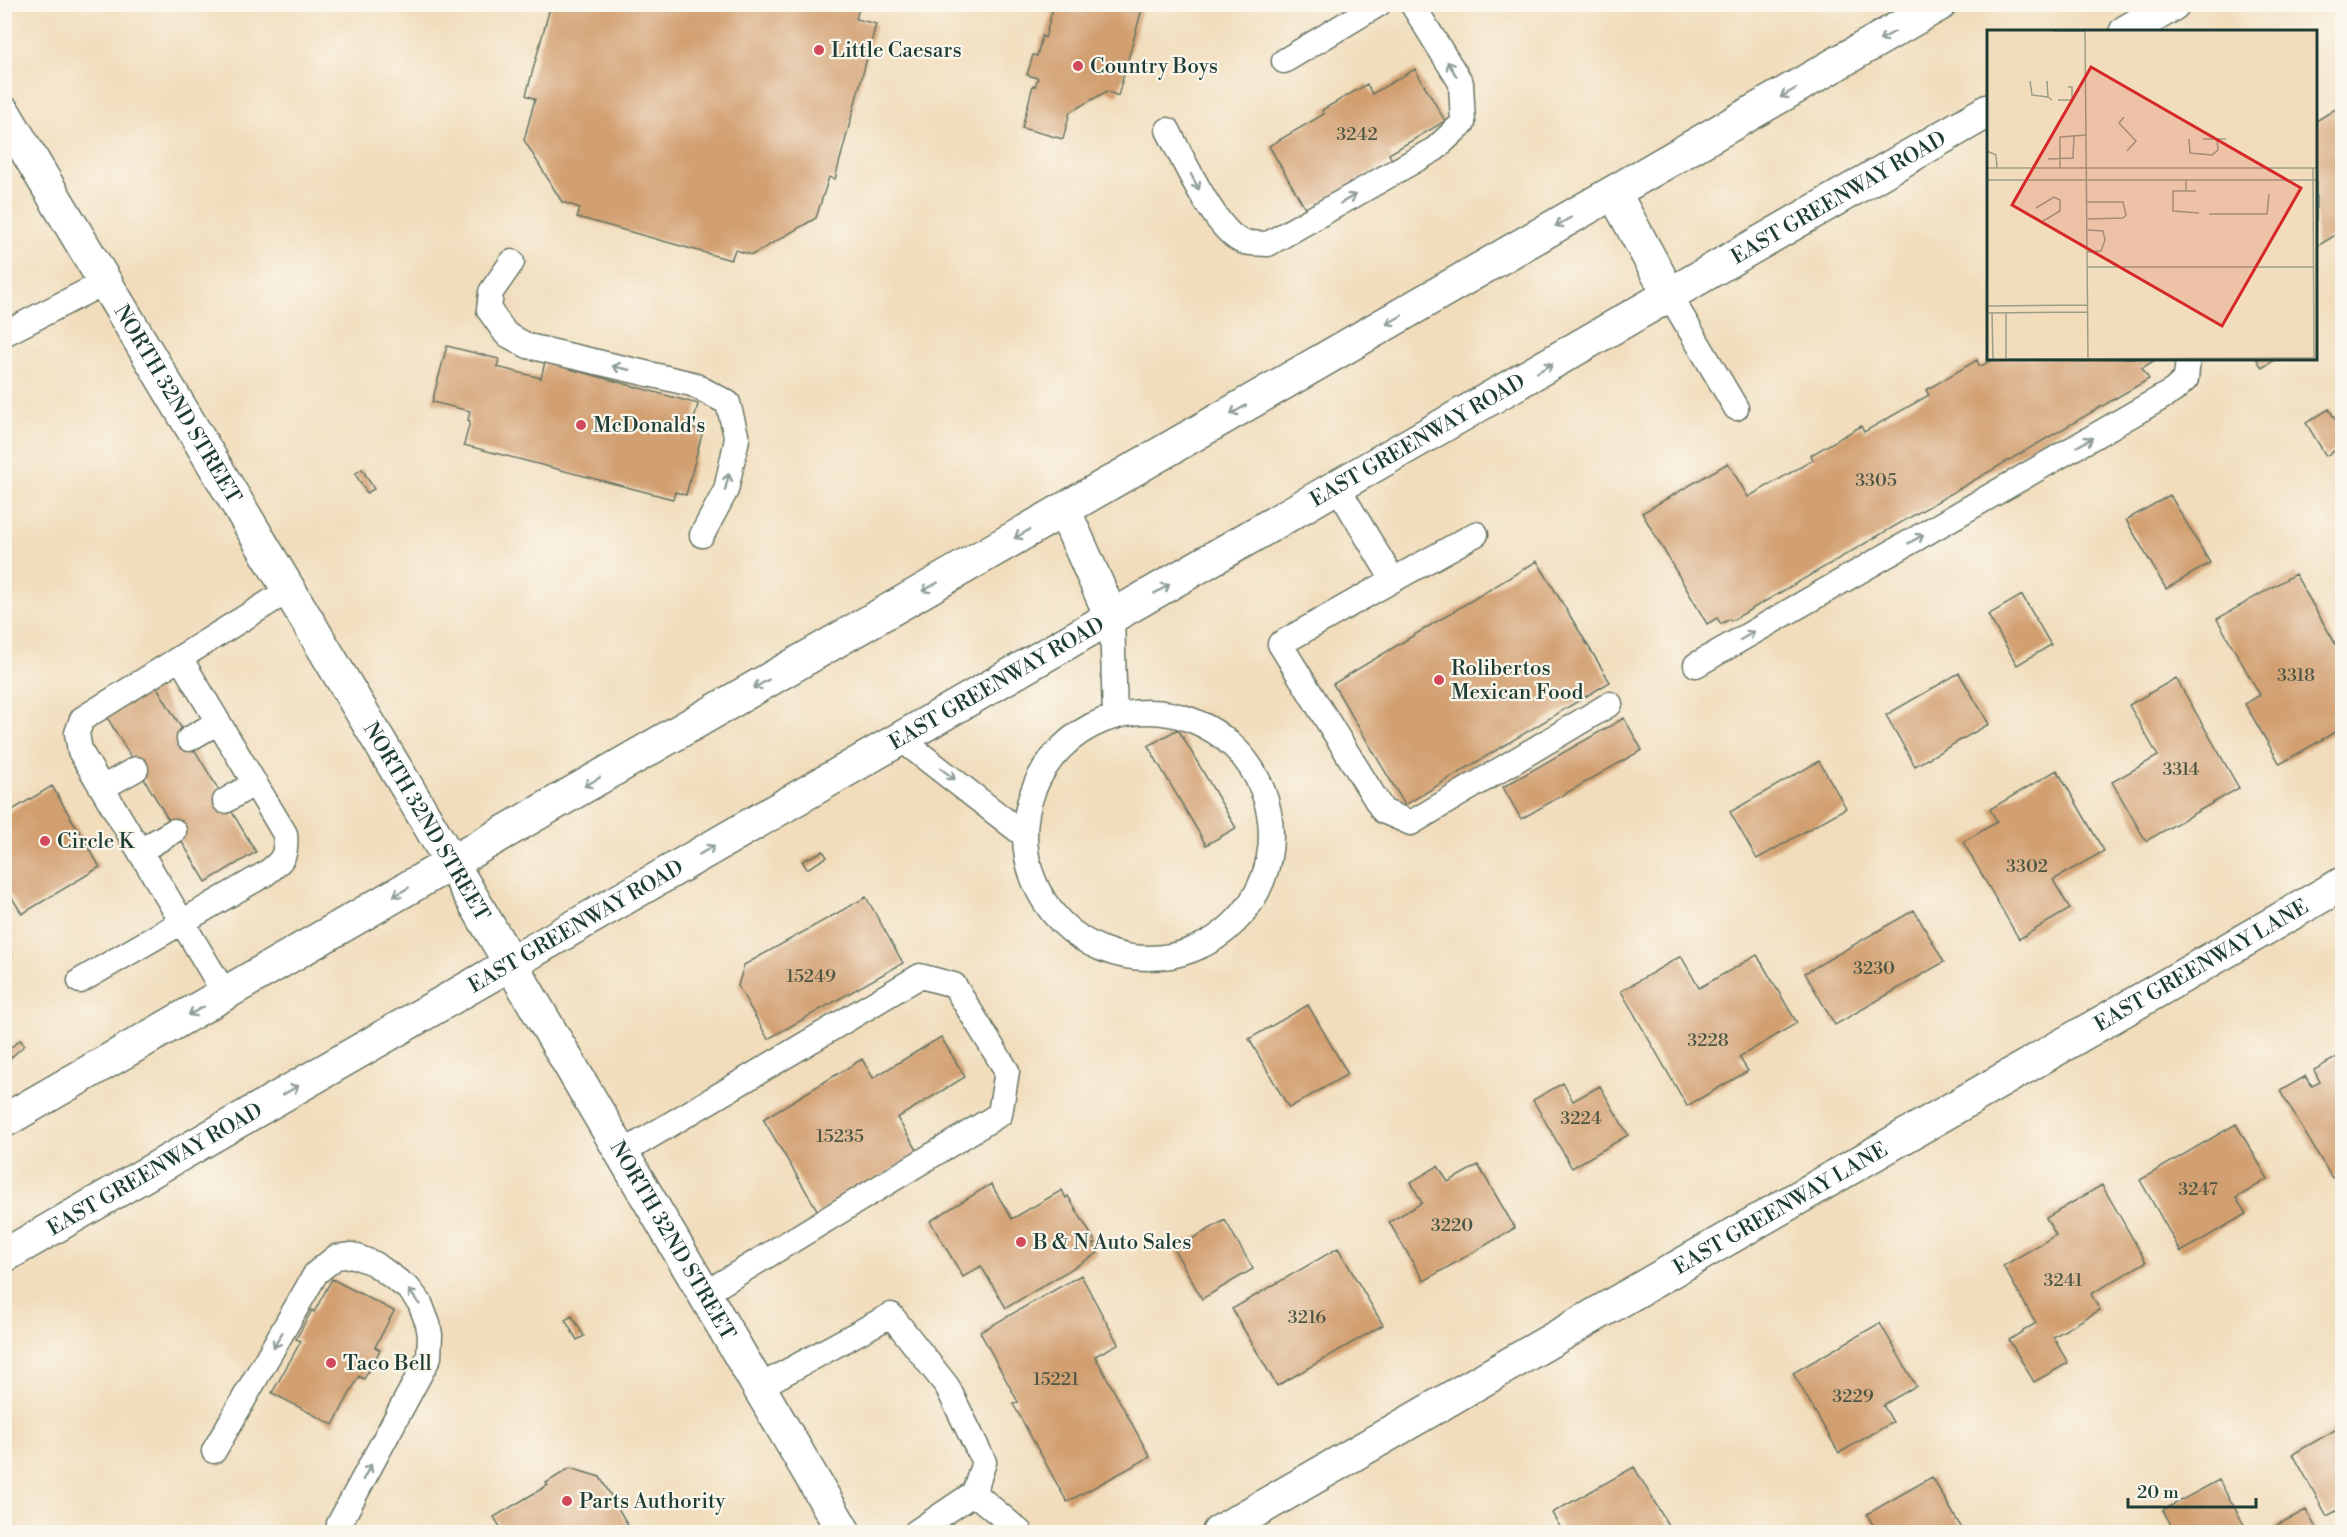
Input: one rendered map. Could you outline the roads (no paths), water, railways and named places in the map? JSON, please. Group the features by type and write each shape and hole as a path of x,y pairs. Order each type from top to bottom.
{"main road":[{"path":"4,1121 1940,4"},
{"path":"2129,30 2173,4"},
{"name":"EAST GREENWAY ROAD","path":"4,1256 1987,112"},
{"name":"NORTH 32ND STREET","path":"4,113 511,963 844,1533"},
{"path":"1614,193 1670,296"},
{"path":"1064,510 1112,618"},
{"name":"EAST GREENWAY LANE","path":"1219,1533 2343,884"}],"lane":[{"path":"1284,61 1379,4"},
{"path":"1168,130 1221,225 1242,242 1268,244 1435,149 1463,123 1461,83 1412,4"},
{"path":"512,261 491,292 489,310 506,334 528,346 692,384 728,403 737,439 726,490 702,535"},
{"path":"4,334 105,282"},
{"path":"1670,296 1736,408"},
{"path":"1696,665 2173,392 2186,379 2188,360"},
{"path":"1338,488 1393,580"},
{"path":"1476,534 1280,645 1383,812 1410,824 1610,704"},
{"path":"225,994 80,751 77,733 82,719 289,590"},
{"path":"1112,618 1115,717"},
{"path":"80,981 265,874 279,864 286,851 285,834 180,658"},
{"path":"1173,711 1194,716 1228,741 1251,773 1269,808 1272,848 1261,887 1238,922 1204,946 1164,959 1121,957 1083,941 1051,913 1031,877 1024,835 1031,796 1050,761 1079,734 1115,717 1173,711"},
{"path":"189,739 219,722"},
{"path":"901,739 1024,835"},
{"path":"102,788 136,770"},
{"path":"225,801 255,783"},
{"path":"140,850 174,831"},
{"path":"622,1153 920,976 954,985 1007,1071 1000,1114 704,1294"},
{"path":"214,1450 316,1273 336,1257 352,1255 375,1264 409,1289 420,1303 430,1335 429,1357 339,1524"},
{"path":"759,1387 891,1315 947,1386 984,1462 974,1493 916,1533"},
{"path":"974,1493 1020,1533"}],"place":[{"name":"Little Caesars","path":"819,50"},
{"name":"Country Boys","path":"1078,66"},
{"name":"McDonald's","path":"581,425"},
{"name":"Rolibertos Mexican Food","path":"1439,680"},
{"name":"Circle K","path":"45,841"},
{"name":"B & N Auto Sales","path":"1021,1242"},
{"name":"Taco Bell","path":"331,1363"},
{"name":"Parts Authority","path":"567,1501"}]}
